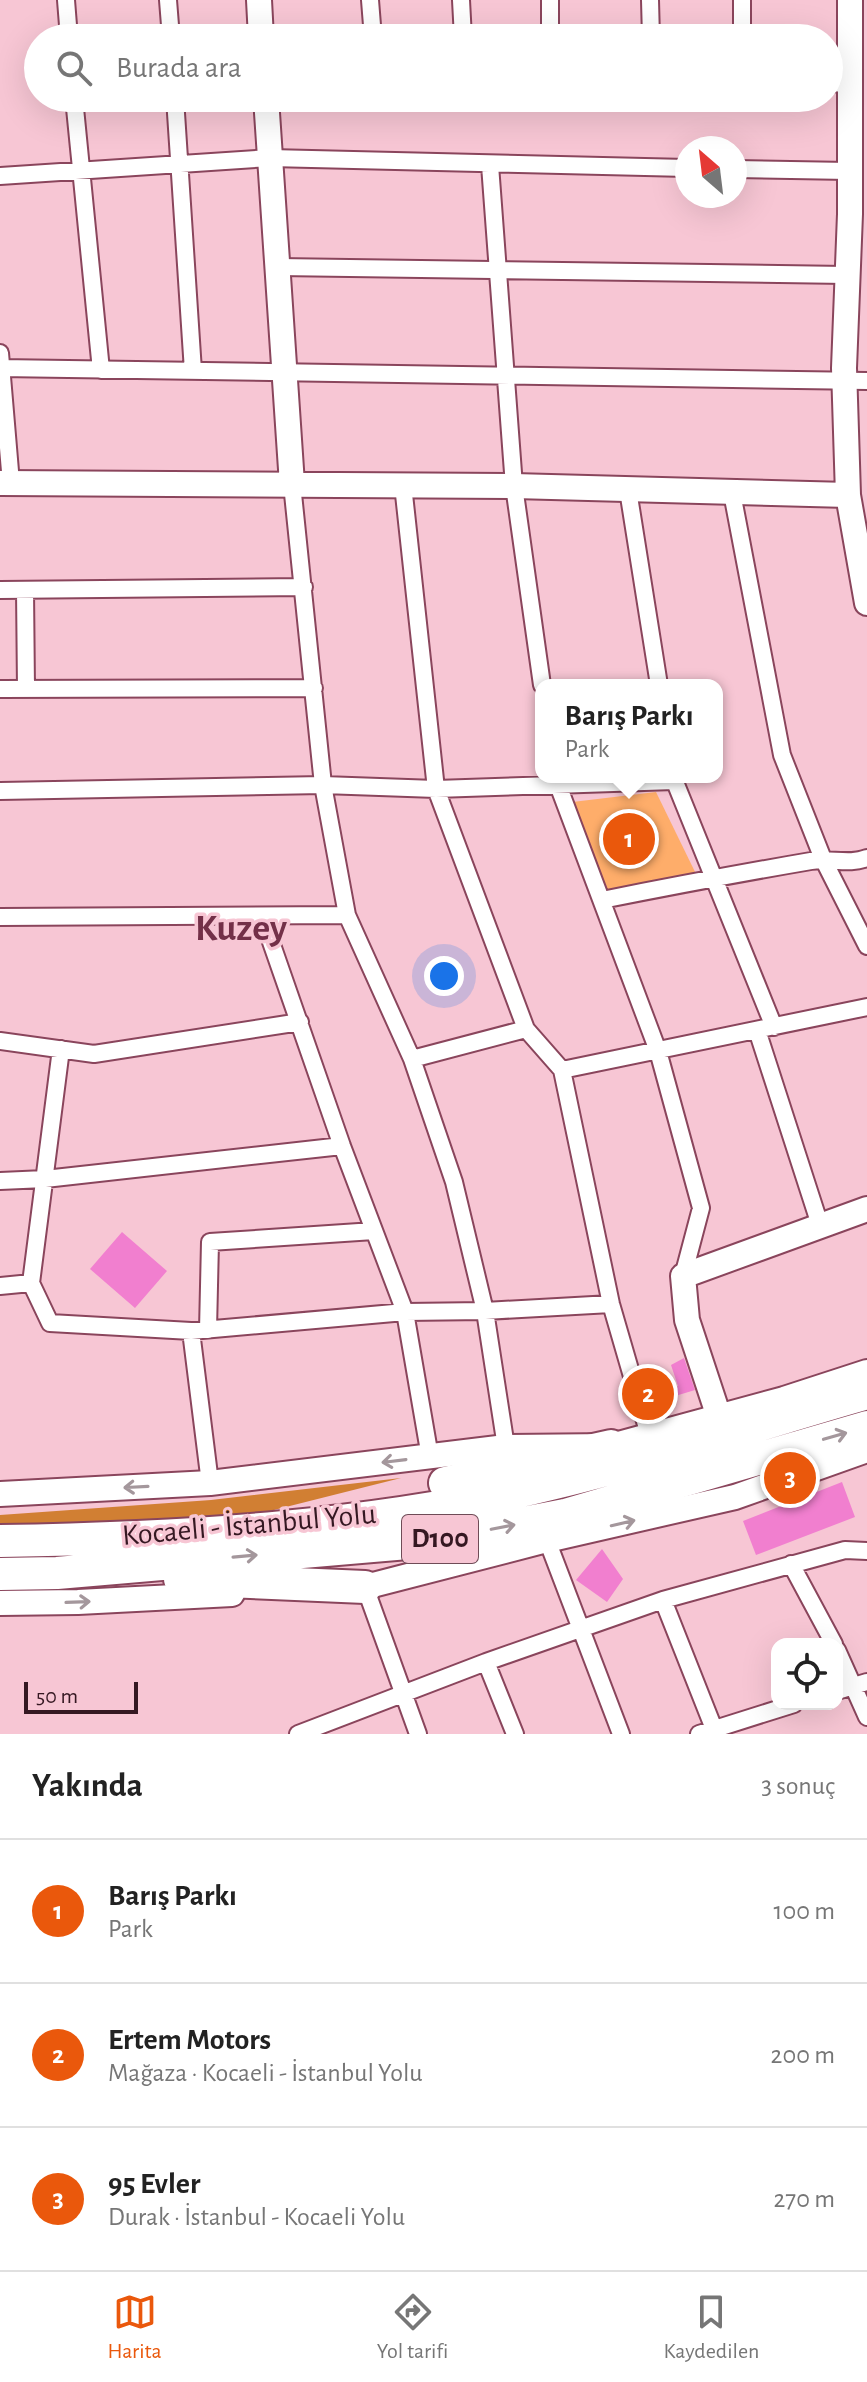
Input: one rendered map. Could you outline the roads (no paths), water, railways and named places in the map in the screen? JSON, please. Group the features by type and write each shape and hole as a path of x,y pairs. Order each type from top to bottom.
{"highway":[{"name":"Kocaeli - İstanbul Yolu","path":"0,1541 294,1525 425,1508 558,1482 867,1393"},
{"name":"D100","path":"0,1574 57,1573 431,1541 565,1515 867,1427"},
{"path":"227,1530 611,1446"},
{"path":"57,1573 365,1587"}],"street":[{"path":"66,0 68,24"},
{"path":"168,0 170,24"},
{"path":"259,0 260,24"},
{"path":"370,0 372,24"},
{"path":"461,0 462,24"},
{"path":"550,0 550,24"},
{"path":"650,0 651,24"},
{"path":"742,0 742,24"},
{"path":"843,73 858,32 850,0"},
{"path":"843,93 858,127 849,171 858,214 846,275 856,381 858,495 867,603"},
{"path":"75,112 101,370"},
{"path":"176,112 193,371"},
{"path":"267,112 292,484 323,785 347,915 412,1059 454,1182 485,1311 506,1447"},
{"path":"0,176 270,158 675,168"},
{"path":"490,165 514,486 541,679"},
{"path":"747,169 849,171"},
{"path":"278,267 846,275"},
{"path":"856,381 101,370 1,363 6,483 514,486 858,495"},
{"path":"403,485 436,789 526,1029 562,1070 611,1304 649,1435"},
{"path":"628,490 658,679"},
{"path":"732,493 782,755 823,859 867,946"},
{"path":"0,590 304,587"},
{"path":"25,590 26,689"},
{"path":"0,689 314,688"},
{"path":"0,791 323,785 436,789 535,782"},
{"path":"556,783 658,1051 701,1208 683,1276 687,1320 719,1417"},
{"path":"675,783 714,877 765,1028 820,1225"},
{"path":"602,900 823,859 859,861 867,858"},
{"path":"0,917 347,915"},
{"path":"262,916 342,1146 405,1312 430,1457"},
{"path":"562,1070 867,1007"},
{"path":"0,1041 94,1054 300,1022"},
{"path":"412,1059 526,1029"},
{"path":"61,1049 31,1283 50,1323 191,1331 405,1312 611,1304"},
{"path":"0,1181 45,1179 342,1146"},
{"path":"683,1276 867,1209"},
{"path":"208,1330 210,1242 374,1231"},
{"path":"0,1286 31,1283"},
{"path":"191,1331 210,1483"},
{"path":"1,1490 210,1483 506,1447 611,1446 867,1372"},
{"path":"0,1603 78,1602 365,1587 547,1540 735,1497 867,1450"},
{"path":"547,1540 621,1734"},
{"path":"298,1734 486,1662 663,1600 845,1550 867,1551"},
{"path":"791,1564 831,1638"},
{"path":"365,1587 418,1734"},
{"path":"663,1600 710,1732 776,1710"},
{"path":"843,1658 861,1684 867,1717"},
{"path":"486,1662 515,1734"}],"place":[{"name":"Barış Parkı","path":"629,839"},
{"name":"Ertem Motors","path":"648,1394"},
{"name":"95 Evler","path":"790,1478"}],"district":[{"name":"Kuzey","path":"241,929"}]}
